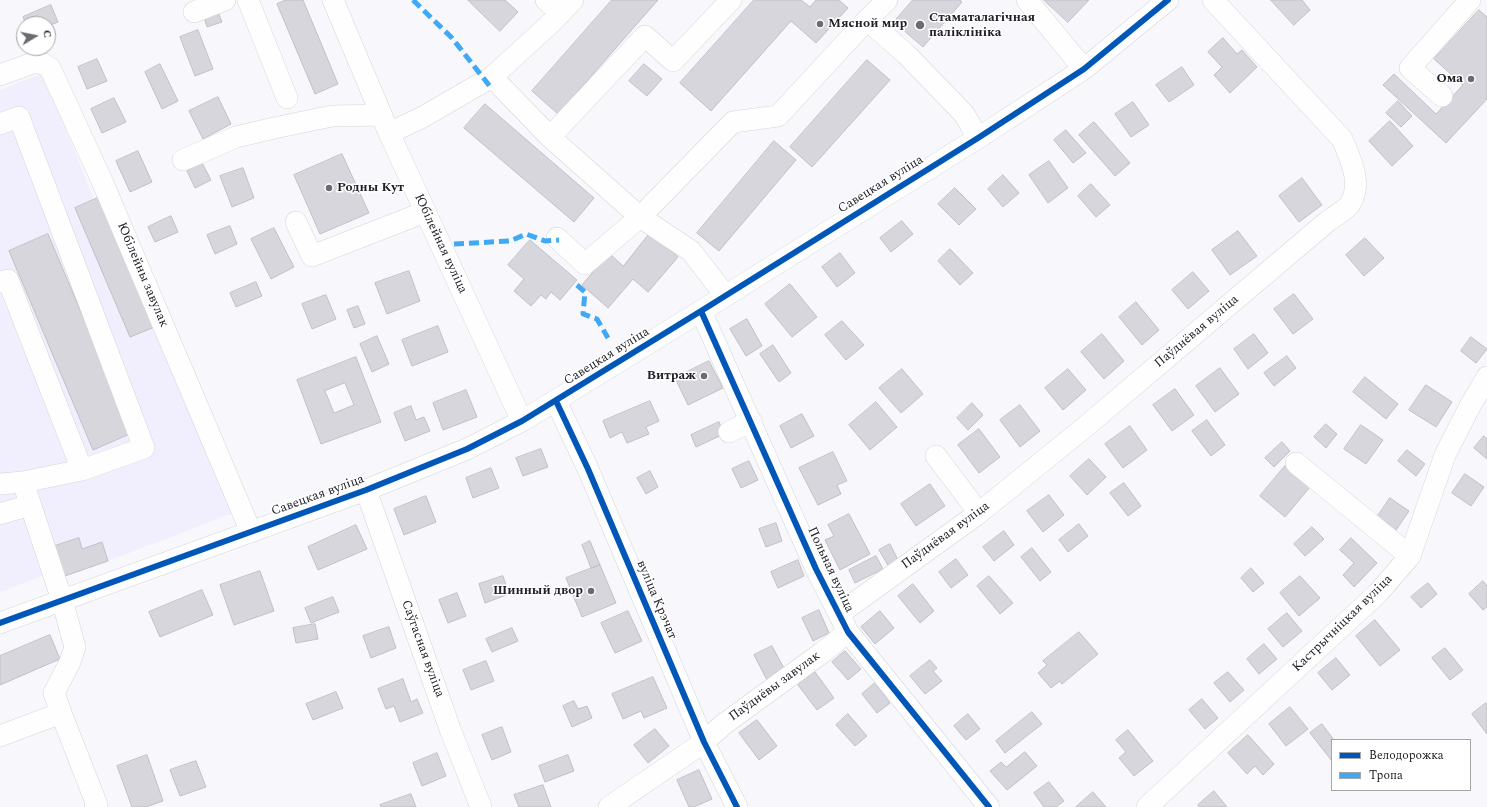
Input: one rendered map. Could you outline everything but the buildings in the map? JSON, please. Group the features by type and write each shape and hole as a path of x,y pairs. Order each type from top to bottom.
{"street":[{"path":"194,12 225,0"},
{"path":"248,0 287,98"},
{"name":"Юбілейная вуліца","path":"333,0 385,124 522,421"},
{"path":"550,137 645,36 673,61 732,0"},
{"path":"557,238 585,264 640,217 733,122 778,116 887,0"},
{"path":"1027,0 1084,69"},
{"name":"Савецкая вуліца","path":"0,623 366,490 467,449 522,421 978,138 1084,69 1168,0"},
{"name":"Паўднёвая вуліца","path":"838,614 979,513 1085,427 1328,221 1350,205 1356,188 1353,166 1342,139 1213,0"},
{"path":"1442,96 1410,68 1470,0"},
{"path":"183,160 236,137 332,116 385,124 421,118 492,77 560,4"},
{"path":"867,20 906,54 964,114 978,138"},
{"name":"Юбілейны завулак","path":"0,76 33,63 42,63 50,68 102,181 251,532"},
{"path":"492,77 550,137 640,217 691,251 725,295"},
{"path":"0,124 19,117 144,448 82,470 23,482 0,484"},
{"path":"296,222 312,256 425,212"},
{"path":"0,282 8,280 82,470"},
{"name":"Польная вуліца","path":"701,311 816,569 848,632 989,807"},
{"name":"Кастрычніцкая вуліца","path":"1147,807 1378,594 1410,556 1445,454 1487,377"},
{"name":"вуліца Крэчат","path":"556,401 588,469 704,742 737,807"},
{"path":"729,432 751,421"},
{"path":"936,456 979,513"},
{"path":"1296,463 1410,556"},
{"path":"23,482 62,600 75,647 70,662 54,693 97,806 95,807"},
{"name":"Саўгасная вуліца","path":"366,490 450,729 481,807"},
{"path":"0,514 30,505"},
{"name":"Паўднёвы завулак","path":"610,807 704,742 724,724 848,632"},
{"path":"0,736 61,713"}],"shaded area":[{"path":"43,73 94,199 102,196 236,512 62,577 60,569 0,592 0,90"}],"marked path":[{"path":"413,0 452,38 492,89"},
{"path":"454,244 510,241 526,234 545,241 559,240"},
{"path":"577,285 585,292 583,314 597,319 608,338"}],"cycle path":[{"path":"0,623 366,490 467,449 522,421 978,138 1084,69 1168,0"},
{"path":"701,311 816,569 848,632 989,807"},
{"path":"556,401 588,469 704,742 737,807"}],"place":[{"name":"Мясной мир","path":"820,24"},
{"name":"Стаматалагічная паліклініка","path":"920,25"},
{"name":"Ома","path":"1471,79"},
{"name":"Родны Кут","path":"329,188"},
{"name":"Витраж","path":"704,376"},
{"name":"Шинный двор","path":"591,591"}]}
